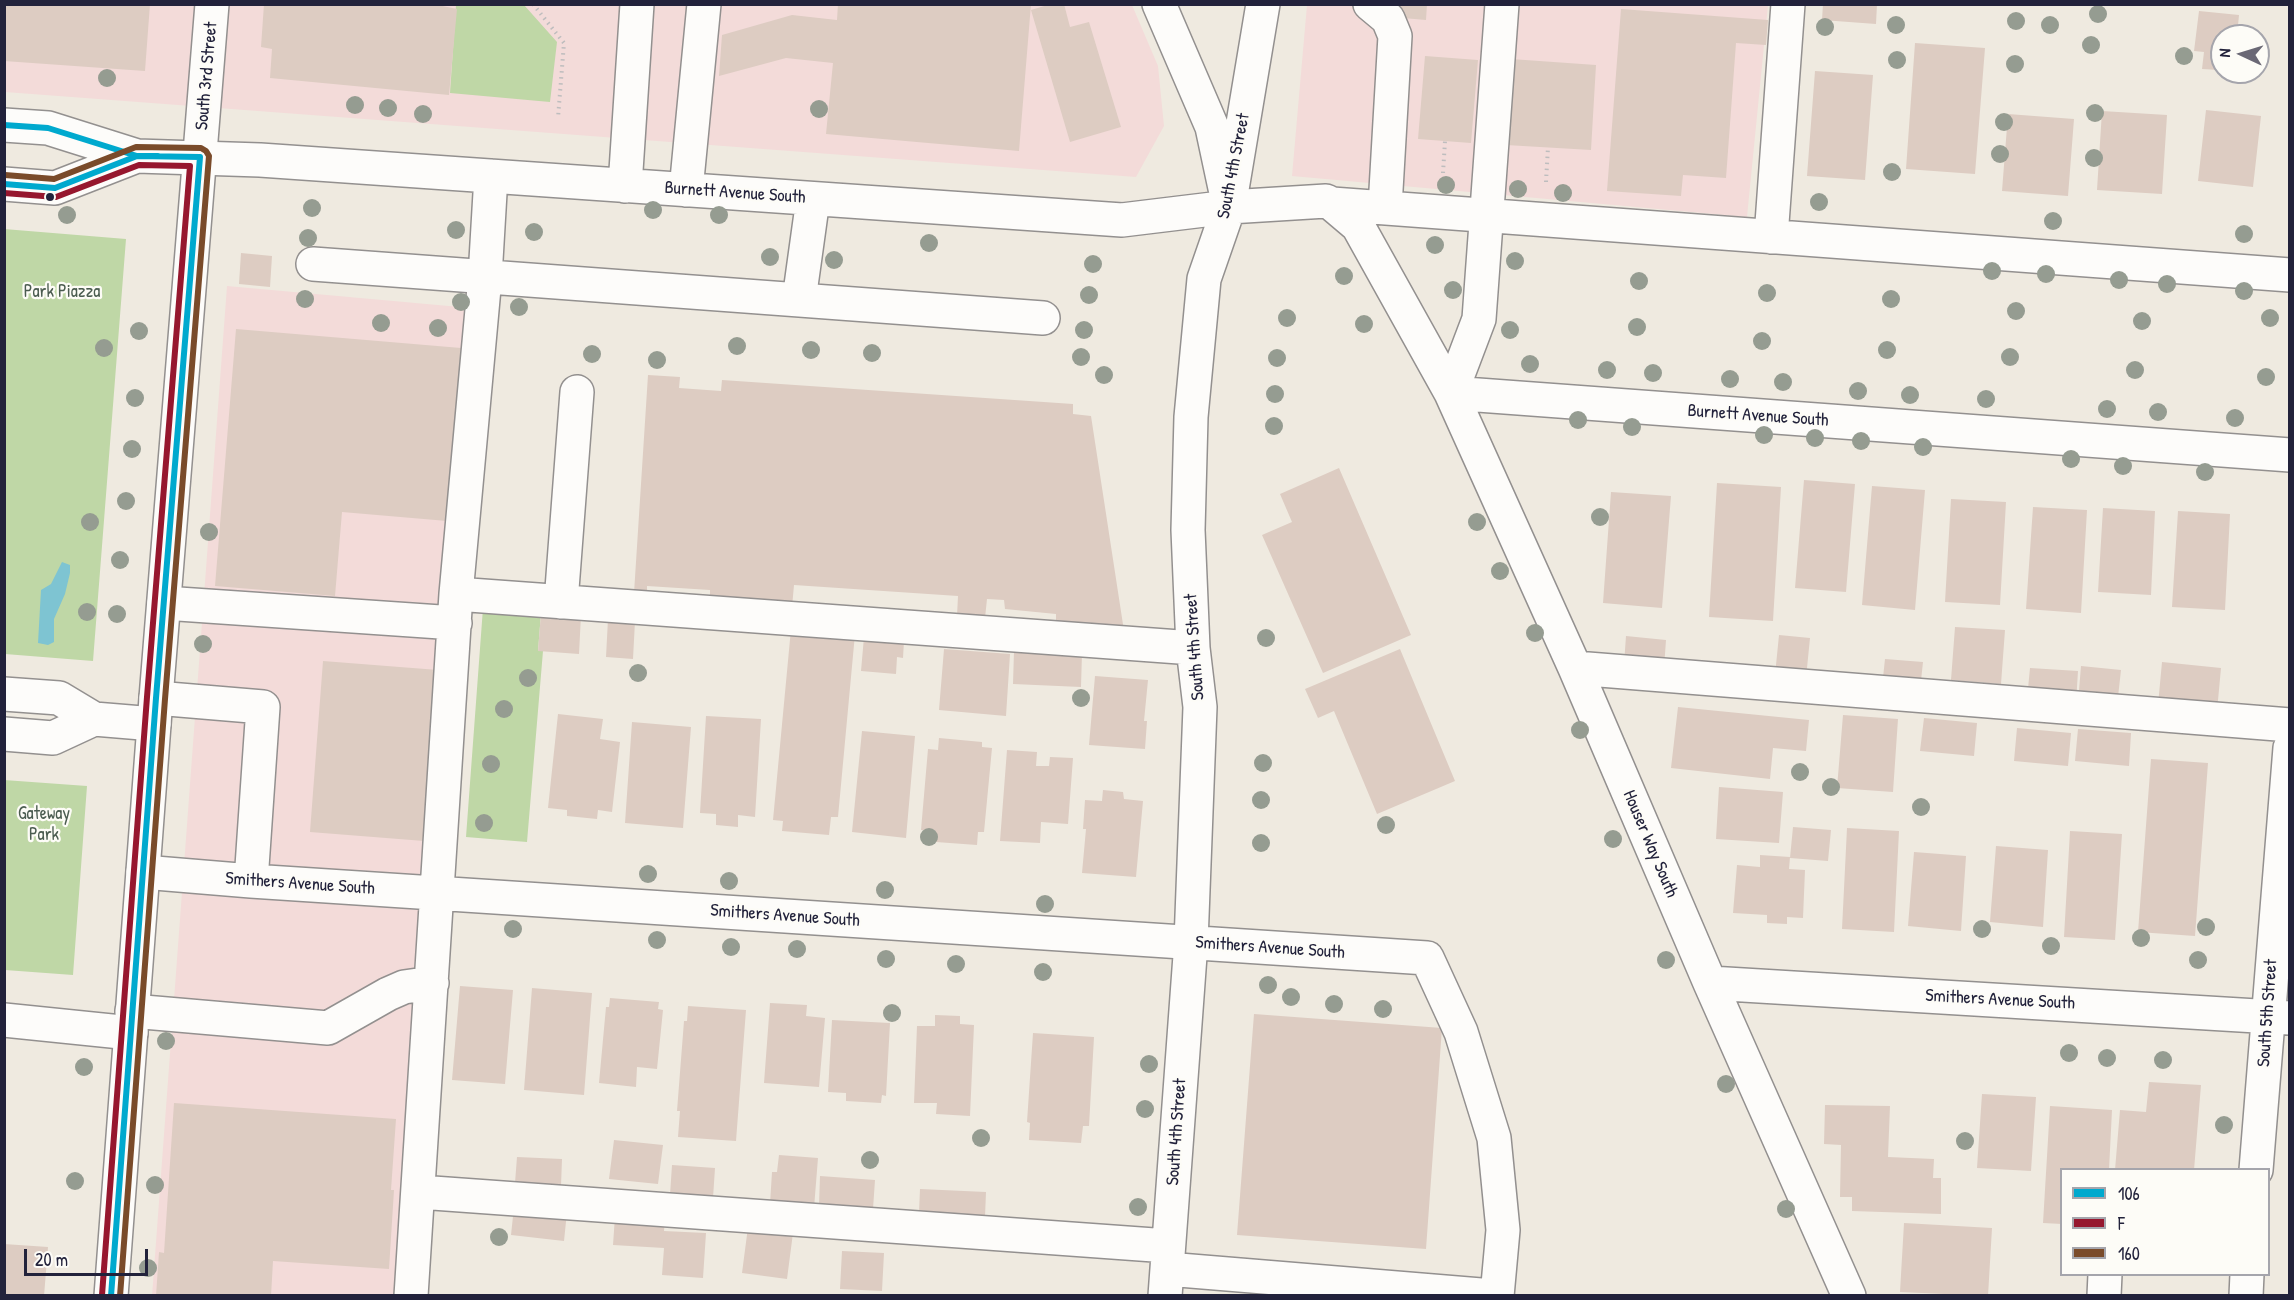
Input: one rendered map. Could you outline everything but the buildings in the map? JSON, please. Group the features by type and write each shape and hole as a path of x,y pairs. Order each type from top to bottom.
{"street":[{"name":"South 3rd Street","path":"111,1296 212,4"},
{"path":"625,186 637,4"},
{"path":"686,190 704,4"},
{"path":"1160,4 1212,126 1229,207"},
{"name":"South 4th Street","path":"1166,1270 1191,942 1200,707 1193,648 1188,530 1191,417 1204,279 1229,207 1263,4"},
{"path":"1370,4 1388,19 1395,36 1385,207"},
{"path":"1451,393 1479,319 1502,4"},
{"path":"1771,237 1788,4"},
{"name":"Burnett Avenue South","path":"4,125 48,128 137,156 200,157 1122,220 1229,207 1326,201 1332,204 2289,276"},
{"name":"Burnett Avenue South","path":"4,184 55,188 137,156"},
{"path":"411,1296 455,609 485,277 491,176"},
{"path":"799,300 813,199"},
{"path":"1332,204 1358,226 1451,393"},
{"path":"313,264 1043,318"},
{"path":"561,602 577,392"},
{"name":"Burnett Avenue South","path":"1451,393 2289,455"},
{"name":"Houser Way South","path":"1451,393 1575,668 1710,983 1849,1296"},
{"path":"164,603 455,609 561,602 1193,648"},
{"path":"1575,668 2289,725"},
{"path":"4,694 59,698 94,719"},
{"path":"4,734 53,738 94,719 155,711 262,707 251,881"},
{"name":"South 5th Street","path":"2256,1168 2279,1017 2289,748"},
{"name":"Smithers Avenue South","path":"143,872 438,894 1427,958 1461,1032 1494,1138 1503,1230 1495,1296"},
{"path":"4,1020 328,1028 404,987 432,983"},
{"name":"Smithers Avenue South","path":"1710,983 2279,1017"},
{"path":"419,1192 1166,1270 1495,1296"},
{"path":"2104,1296 2106,1276"},
{"path":"2246,1296 2247,1276"}],"path":[{"path":"533,4 564,42 558,118"},
{"path":"1442,180 1445,141"},
{"path":"1546,188 1548,147"}],"shaded area":[{"path":"4,5 1132,5 1158,66 1164,126 1136,177 5,92"},
{"path":"1307,5 1768,5 1747,217 1292,176"},
{"path":"227,286 471,308 402,1295 152,1296"}],"green space":[{"path":"456,5 524,5 557,42 550,102 450,93"},
{"name":"Park Piazza","path":"4,229 126,239 93,661 5,654"},
{"path":"483,608 541,613 538,651 543,651 527,842 466,837"},
{"name":"Gateway Park","path":"4,780 87,786 73,975 5,970"}],"water":[{"path":"62,562 70,565 70,573 65,594 54,619 54,642 48,645 38,643 41,590 51,584"}],"transit line":[{"name":"106","path":"4,125 48,128 137,156 158,156"},
{"name":"160","path":"5,175 54,179 136,147 201,148 209,156 120,1296"},
{"name":"106","path":"4,184 55,188 137,156 200,157"},
{"name":"106","path":"111,1296 200,157"},
{"name":"F","path":"4,193 56,197 139,165 190,166 102,1295"}]}
